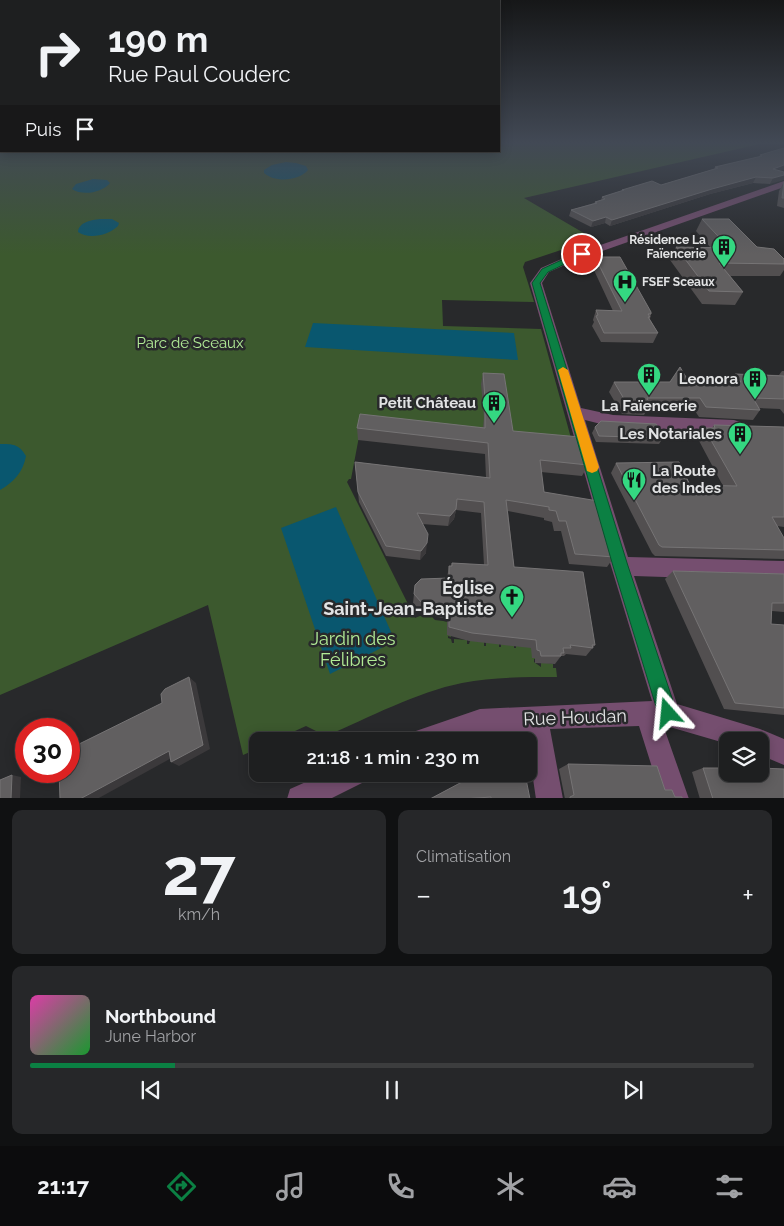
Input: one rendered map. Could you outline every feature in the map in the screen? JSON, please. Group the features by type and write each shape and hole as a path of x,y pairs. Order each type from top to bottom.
{"street":[{"path":"676,798 620,566 576,412 536,283 545,270 570,259 781,187"},
{"path":"576,412 613,421 746,427"},
{"path":"620,566 784,571"},
{"name":"Rue Houdan","path":"448,732 480,721 657,714 723,732"},
{"path":"536,718 550,798"},
{"path":"769,746 784,752"},
{"path":"300,798 335,782"}],"green space":[{"name":"Parc de Sceaux","path":"0,180 601,180 524,198 594,239 525,262 523,267 534,302 442,300 443,326 541,329 571,438 361,426 351,479 347,482 415,618 420,616 432,617 435,620 451,622 451,637 448,636 448,638 451,639 452,643 454,643 454,639 467,640 467,644 470,641 484,641 484,646 486,646 486,642 499,643 499,647 501,647 501,644 514,644 514,648 516,648 516,644 532,645 537,659 534,659 534,662 541,667 541,662 553,664 553,668 556,668 557,677 485,680 445,687 410,699 335,732 318,732 306,726 293,732 249,732 249,752 243,755 208,605 0,695"}],"water":[{"path":"89,180 107,180 110,183 102,189 86,193 72,189 76,184"},
{"path":"100,219 112,219 119,223 110,232 104,234 88,236 78,232 83,224"},
{"path":"313,323 514,333 518,360 305,347"},
{"path":"0,444 15,446 21,449 26,456 23,467 17,476 10,484 0,490"},
{"path":"336,507 395,641 330,674 281,528"}],"building":[{"path":"677,180 744,180 612,220 606,217 593,221 571,210 597,203 595,202 605,199 602,197 652,181 661,185"},
{"path":"784,182 784,198 782,198"},
{"path":"702,219 729,219 757,247 774,249 784,259 784,264 719,263 743,292 709,291 676,247 729,248"},
{"path":"595,257 620,257 651,312 651,314 648,314 650,317 648,317 658,333 604,333 596,316 598,315 596,310 622,311"},
{"path":"680,367 689,382 741,382 735,374 784,376 784,399 753,398 760,410 706,407 700,398 647,398 650,405 627,404 614,382 670,382"},
{"path":"483,373 504,374 513,431 580,437 588,465 540,460 544,492 598,501 614,557 575,554 566,521 559,521 556,511 549,510 549,507 506,500 514,567 583,572 595,645 592,645 593,648 570,645 571,648 563,648 564,653 561,653 561,656 541,656 540,651 537,650 536,640 472,633 449,627 449,610 438,609 434,604 422,603 414,594 415,585 421,579 449,578 449,566 452,566 452,563 488,565 484,502 457,499 456,509 450,516 417,513 428,534 427,543 421,551 386,546 358,492 355,462 490,478 488,443 357,428 360,414 485,428 486,412"},
{"path":"601,421 656,424 663,438 599,436 595,427"},
{"path":"714,425 784,427 784,517 772,517 784,538 784,550 662,547 659,545 616,463 679,462 690,485 737,486 704,428 715,428"},
{"path":"673,571 784,574 784,603 772,603 771,624 784,625 784,708 735,703"},
{"path":"189,677 203,745 171,762 169,751 82,798 60,798 59,783 80,783 80,744 162,703 161,694 165,689"},
{"path":"568,764 657,766 665,790 672,790 675,797 682,798 570,798 574,795"},
{"path":"703,768 719,768 719,782 769,782 769,768 784,769 784,798 713,798"},
{"path":"12,775 11,798 0,798 0,780"},
{"path":"462,782 527,782 530,798 491,797 432,798"}],"slow traffic":[{"path":"563,370 592,467"}],"place":[{"name":"Résidence La Faïencerie","path":"724,268"},
{"name":"FSEF Sceaux","path":"625,303"},
{"name":"La Faïencerie","path":"649,396"},
{"name":"Leonora","path":"755,400"},
{"name":"Petit Château","path":"494,424"},
{"name":"Les Notariales","path":"740,455"},
{"name":"La Route des Indes","path":"634,501"},
{"name":"Église Saint-Jean-Baptiste","path":"512,618"}],"route":[{"path":"582,254 545,270 539,276 536,283 576,412 620,566 668,713"}],"park label":[{"name":"Jardin des Félibres","path":"353,648"}]}
